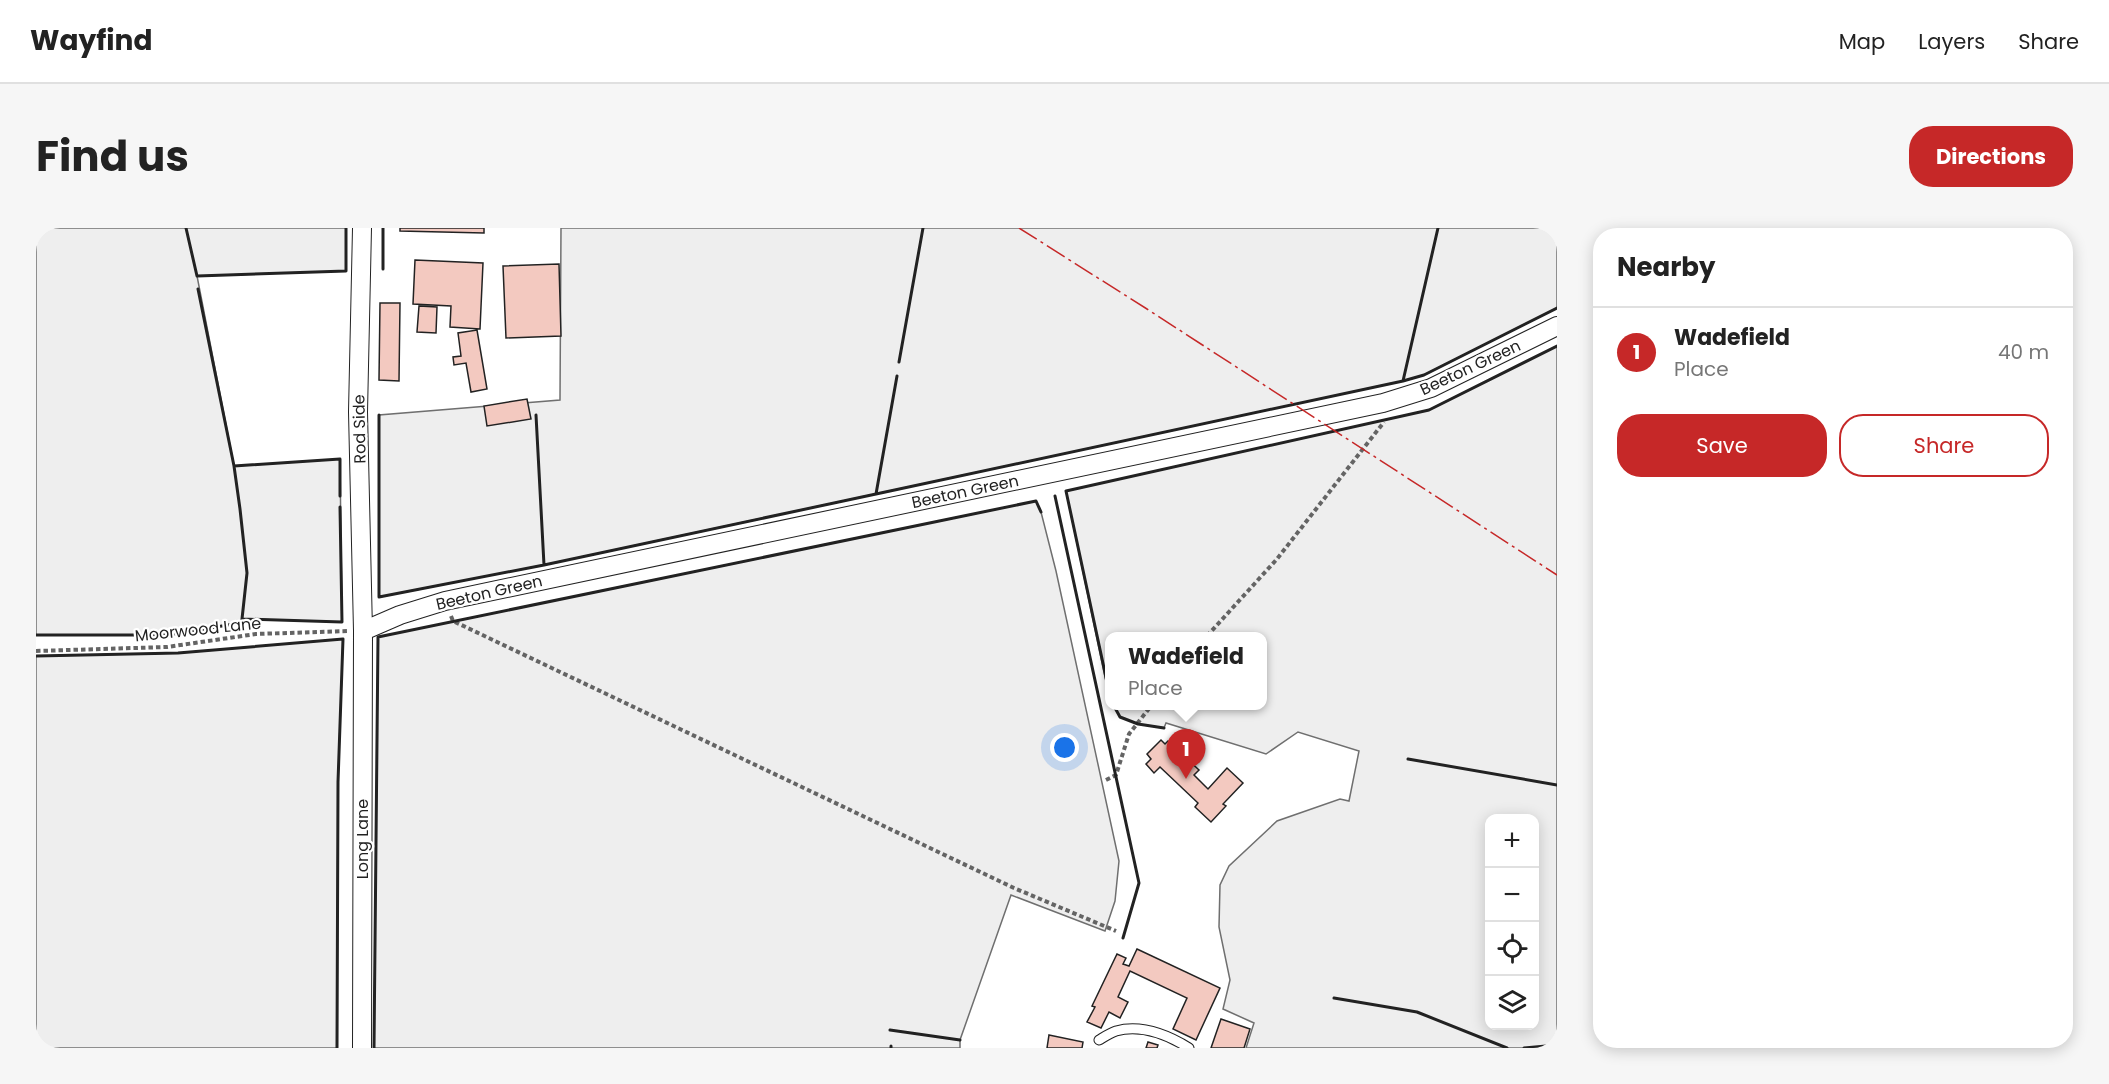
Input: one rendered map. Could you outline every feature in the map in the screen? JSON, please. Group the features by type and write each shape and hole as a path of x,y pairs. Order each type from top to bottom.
{"street":[{"name":"Rod Side","path":"362,228 358,412 363,631"},
{"name":"Beeton Green","path":"363,631 400,615 445,601 1383,403 1431,388 1557,326"},
{"name":"Long Lane","path":"362,1048 363,631"}],"lane":[{"path":"1099,1040 1116,1031 1144,1030 1170,1036 1189,1048"}],"path":[{"path":"1211,632 1277,559 1384,422 1383,403"},
{"path":"445,601 453,621 1014,888 1116,932"},
{"name":"Moorwood Lane","path":"36,651 167,647 256,634 363,631"},
{"path":"1106,780 1116,775 1130,734 1147,710"}],"shaded area":[{"path":"36,228 346,228 346,271 197,276 234,466 340,459 342,622 243,619 234,624 168,635 36,635"},
{"path":"561,228 1557,228 1557,308 1424,375 1403,381 544,565 379,597 379,415 560,400"},
{"path":"1557,346 1557,1048 1246,1048 1254,1023 1223,1009 1230,980 1219,927 1220,885 1229,866 1277,821 1340,799 1349,801 1359,751 1298,732 1266,754 1166,723 1164,728 1138,724 1120,717 1116,710 1267,710 1267,632 1105,632 1105,677 1066,491 1429,410"},
{"path":"1036,501 1056,571 1119,861 1115,901 1105,931 1011,895 960,1040 960,1048 374,1048 378,637"},
{"path":"343,639 338,782 337,1048 36,1048 36,656 178,653"}],"building":[{"path":"400,228 484,228 484,233 400,231"},
{"path":"415,260 483,263 480,329 450,327 451,306 413,304"},
{"path":"559,264 561,336 506,338 503,266"},
{"path":"380,303 400,303 399,381 379,380"},
{"path":"419,306 437,307 436,333 417,332"},
{"path":"477,330 487,389 471,392 466,363 454,365 453,357 461,356 458,333"},
{"path":"527,399 531,419 487,426 484,406"},
{"path":"1161,740 1165,744 1168,741 1199,770 1194,775 1208,789 1227,768 1243,783 1223,804 1226,806 1211,822 1195,807 1198,803 1160,767 1154,773 1146,764 1151,759 1147,754"},
{"path":"1137,949 1220,988 1196,1040 1173,1029 1187,998 1130,971 1118,997 1128,1002 1120,1018 1109,1012 1101,1028 1087,1022 1095,1007 1092,1006 1117,954 1126,958 1123,964 1129,966"},
{"path":"1221,1019 1250,1029 1244,1048 1211,1048"},
{"path":"1049,1035 1083,1042 1082,1048 1047,1048"},
{"path":"1148,1042 1158,1045 1157,1048 1146,1048"}],"wall":[{"path":"186,228 197,276 346,271 346,228"},
{"path":"383,228 383,269"},
{"path":"899,362 923,228"},
{"path":"876,494 1403,381 1438,228"},
{"path":"198,289 234,466 240,509 247,573 242,619 342,622 340,507"},
{"path":"1403,381 1424,375 1557,308"},
{"path":"1105,673 1066,491 1429,410 1557,346"},
{"path":"544,565 876,494 897,376"},
{"path":"379,415 379,597 544,565 536,415"},
{"path":"234,466 340,459 340,496"},
{"path":"1055,496 1139,883 1123,938"},
{"path":"374,1048 378,637 1036,501 1041,512"},
{"path":"36,635 168,635 234,624"},
{"path":"36,656 178,653 343,639 338,782 337,1048"},
{"path":"1116,710 1120,717 1138,724 1164,728"},
{"path":"1408,759 1557,785"},
{"path":"1334,998 1417,1012 1507,1048"},
{"path":"890,1030 960,1040"},
{"path":"1524,1048 1557,1045"}],"power":[{"path":"1019,228 1557,575"}],"place":[{"name":"Wadefield","path":"1186,779"}]}
